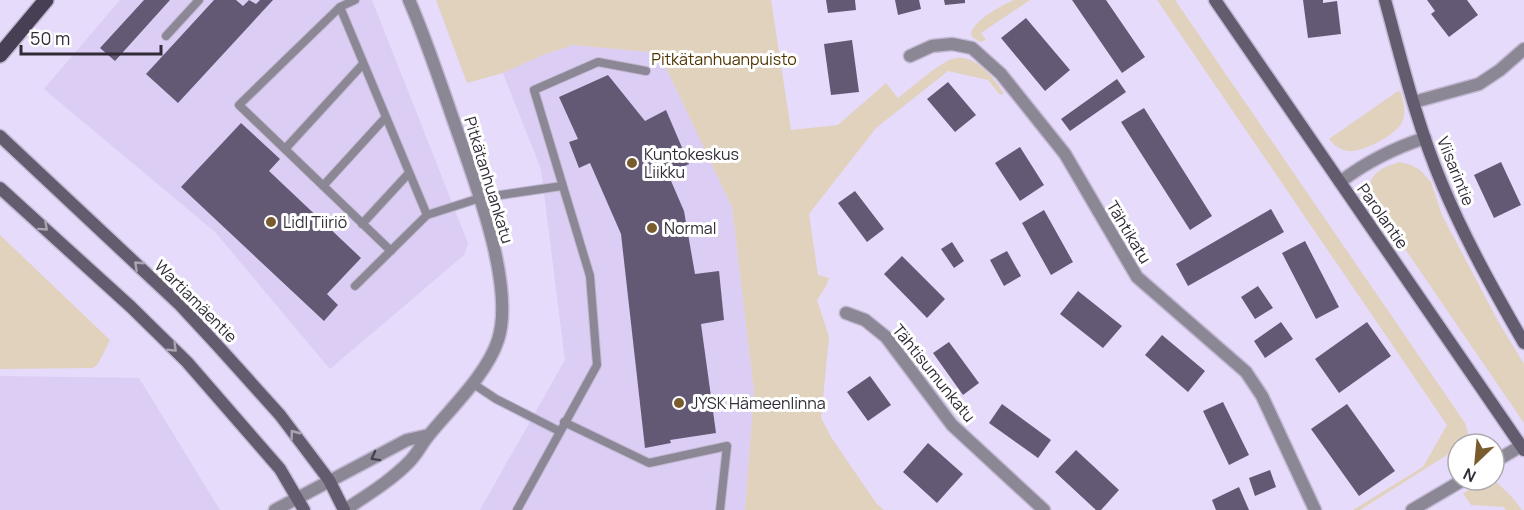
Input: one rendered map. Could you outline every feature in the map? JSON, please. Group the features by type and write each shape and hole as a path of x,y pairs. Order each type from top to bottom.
{"main road":[{"path":"0,56 46,0"},
{"name":"Parolantie","path":"1215,0 1523,448"},
{"name":"Viisarintie","path":"1385,0 1425,138 1442,184 1481,267 1524,343"},
{"name":"Wartiamäentie","path":"0,136 180,305 280,416 329,480 344,510"},
{"path":"0,188 187,362 280,469 304,510"}],"street":[{"name":"Pitkätanhuankatu","path":"344,510 411,460 429,435 461,400 498,339 502,316 496,257 480,198 421,28 409,0"},
{"name":"Tähtikatu","path":"910,56 932,46 952,44 972,48 1001,74 1065,154 1137,277 1246,372 1262,396 1315,510"},
{"path":"1414,102 1479,84 1500,70 1524,49"},
{"path":"1340,182 1360,167 1405,144 1425,138"},
{"name":"Tähtisumunkatu","path":"846,313 866,320 886,337 952,425 1044,510"},
{"path":"275,510 297,496 407,440 429,435"},
{"path":"1506,456 1523,448"},
{"path":"1412,510 1446,490"}],"lane":[{"path":"166,36 199,0"},
{"path":"355,0 340,7 239,105 391,251"},
{"path":"340,7 427,215"},
{"path":"517,510 597,365 590,276 534,90 598,62 646,71"},
{"path":"285,149 363,64"},
{"path":"323,186 386,117"},
{"path":"362,224 409,173"},
{"path":"356,286 427,215 480,198 562,186"},
{"path":"472,384 495,399 559,431"},
{"path":"564,422 649,463 727,446 720,510"}],"shaded area":[{"path":"120,0 372,0 468,243 464,255 330,369 215,232 44,89"},
{"path":"573,45 659,53 732,207 754,391 745,510 480,510 565,360 541,169 503,73 543,55"},
{"path":"0,376 139,378 220,510 0,510"}],"green space":[{"name":"Pitkätanhuanpuisto","path":"436,0 771,0 791,130 838,125 886,83 898,98 935,69 956,58 971,60 990,75 1004,93 1000,95 988,80 948,71 876,128 809,214 818,275 829,278 817,300 829,337 821,418 831,437 876,503 884,510 745,510 754,391 732,207 659,53 573,45 543,55 503,73 467,83"},
{"path":"1014,0 1030,0 981,33 986,40 980,42 972,37 971,32 984,17"},
{"path":"1157,0 1175,0 1465,423 1468,432 1446,432 1446,456 1360,510 1353,510 1423,467 1447,425"},
{"path":"1398,91 1401,92 1403,99 1404,116 1400,125 1388,136 1370,146 1354,151 1340,148 1329,139"},
{"path":"1400,162 1420,170 1431,182 1442,215 1499,323 1524,364 1524,423 1373,202 1370,186 1374,175 1385,167"},
{"path":"0,235 110,340 98,364 93,368 0,369"},
{"path":"1506,491 1522,510 1471,505 1463,493"}],"building":[{"path":"144,0 170,0 115,61 100,48"},
{"path":"214,0 236,0 243,6 249,0 256,4 260,0 273,0 178,103 146,74"},
{"path":"826,0 855,0 856,10 828,13"},
{"path":"895,0 919,0 921,9 898,15"},
{"path":"944,0 965,0 965,3 945,5"},
{"path":"1072,0 1106,0 1145,57 1122,73"},
{"path":"1303,0 1323,0 1323,3 1337,1 1341,34 1308,38"},
{"path":"1427,0 1467,0 1478,15 1449,37 1431,14 1435,11"},
{"path":"1026,18 1070,70 1045,91 1001,38"},
{"path":"852,40 859,92 831,95 824,44"},
{"path":"608,75 645,121 666,110 689,164 668,174 684,211 695,274 719,271 724,320 701,324 716,433 670,440 671,443 645,448 621,234 590,163 579,168 569,142 578,139 559,97"},
{"path":"1117,79 1126,92 1070,131 1061,119"},
{"path":"948,82 976,115 955,132 927,99"},
{"path":"1144,108 1212,216 1190,230 1121,122"},
{"name":"Lidl Tiiriö","path":"241,123 280,159 269,171 361,258 327,294 338,305 324,321 181,187"},
{"path":"1020,147 1044,185 1020,201 995,163"},
{"path":"1501,162 1521,205 1494,218 1474,175"},
{"path":"855,191 884,229 867,242 838,203"},
{"path":"1271,209 1284,232 1188,286 1176,264"},
{"path":"1044,210 1073,262 1051,275 1022,223"},
{"path":"1305,241 1339,307 1316,319 1282,253"},
{"path":"952,242 964,261 954,268 941,249"},
{"path":"1007,251 1021,276 1004,286 990,260"},
{"path":"902,256 945,299 927,318 884,274"},
{"path":"1258,286 1273,308 1255,319 1241,297"},
{"path":"1078,291 1122,326 1103,348 1060,314"},
{"path":"1281,322 1293,339 1265,358 1254,341"},
{"path":"1367,322 1391,356 1339,393 1315,359"},
{"path":"1162,335 1205,371 1188,392 1145,355"},
{"path":"949,342 979,383 963,395 933,353"},
{"path":"870,376 891,405 868,421 847,392"},
{"path":"1223,402 1249,455 1229,465 1203,411"},
{"path":"1002,404 1051,440 1038,458 989,423"},
{"path":"1347,404 1395,471 1359,496 1311,429"},
{"path":"928,443 963,474 937,503 903,472"},
{"path":"1076,450 1119,490 1101,510 1096,510 1055,472"},
{"path":"1270,470 1276,487 1255,496 1249,478"},
{"path":"1239,487 1249,510 1216,510 1212,500"}],"place":[{"name":"Kuntokeskus Liikku","path":"632,163"},
{"name":"Lidl Tiiriö","path":"271,222"},
{"name":"Normal","path":"652,228"},
{"name":"JYSK Hämeenlinna","path":"679,403"}]}
